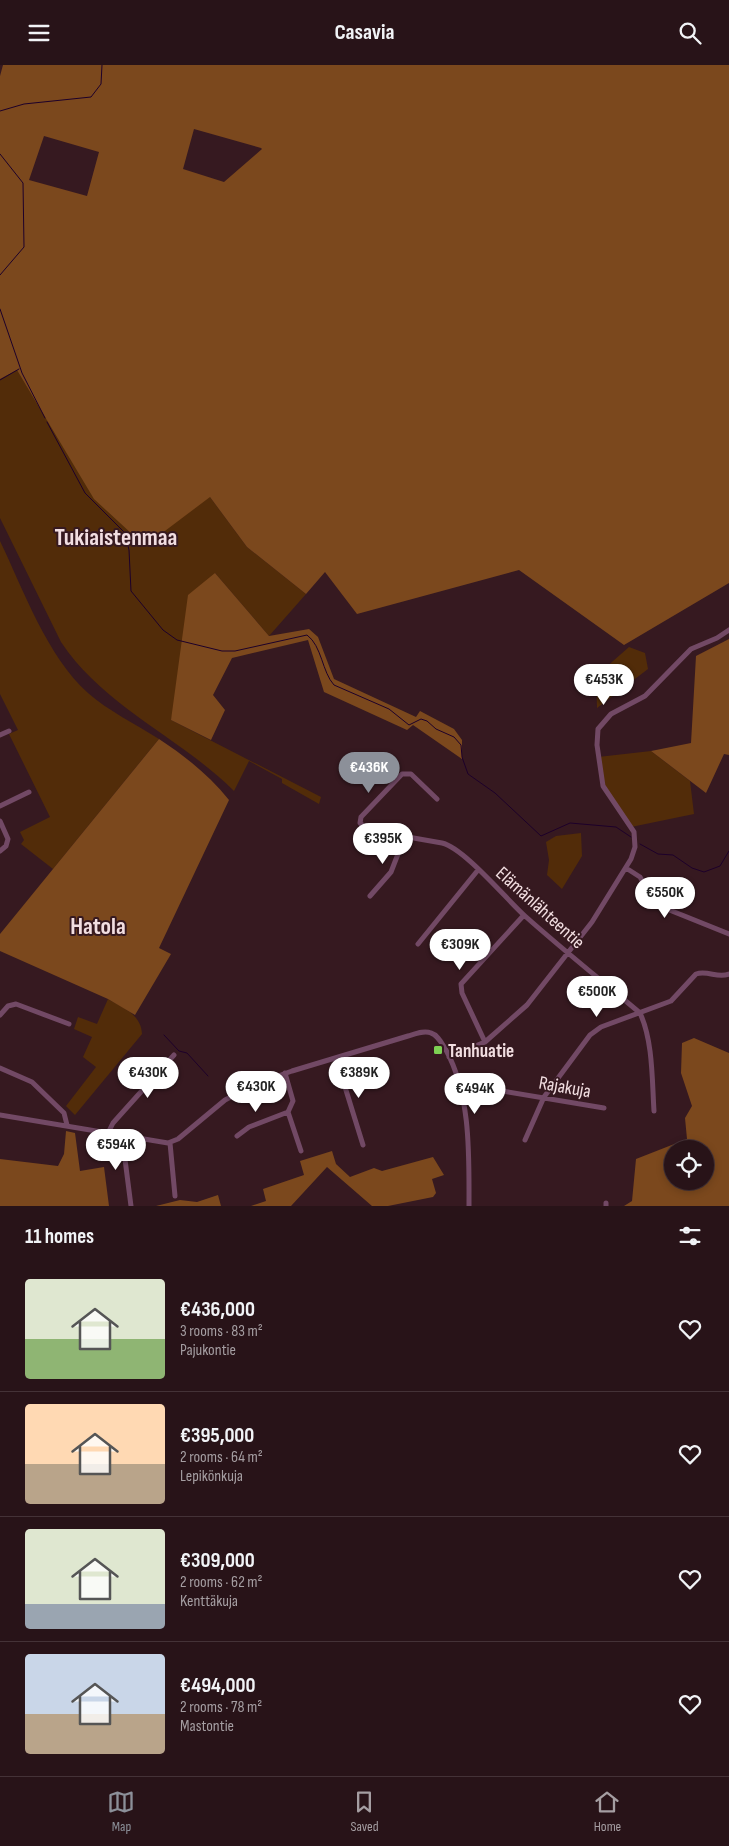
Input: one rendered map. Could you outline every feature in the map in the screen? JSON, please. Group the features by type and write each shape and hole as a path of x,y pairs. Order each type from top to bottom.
{"street":[{"path":"449,1057 485,1042 527,1005 592,922 626,868 635,847 634,833 603,787 597,745 598,729 611,714 646,696 690,649 717,638 729,630"},
{"path":"0,735 9,731"},
{"name":"Elämänlähteentie","path":"437,799 411,774 402,774 360,818 361,824 366,829 446,844 453,848 524,915 640,1013"},
{"path":"0,806 29,792"},
{"path":"0,821 8,839 6,846 0,851"},
{"path":"370,896 391,872 405,836"},
{"path":"626,868 640,877 657,905 729,934"},
{"path":"418,944 478,870"},
{"path":"485,1042 462,993 461,984 524,915"},
{"path":"525,1139 544,1097 590,1035 601,1027 676,997 696,974 701,972 723,977 729,974"},
{"path":"0,1015 8,1006 16,1004 69,1024"},
{"path":"640,1013 648,1050 654,1111"},
{"path":"0,1115 170,1143 183,1135 229,1098 256,1084 284,1073 418,1033 429,1032 437,1037 449,1057 461,1089 469,1176 469,1206"},
{"path":"108,1133 113,1123 174,1055"},
{"path":"336,1058 363,1145"},
{"path":"0,1068 32,1082 64,1113 67,1125"},
{"path":"284,1073 293,1101 288,1112 301,1151"},
{"name":"Rajakuja","path":"461,1089 544,1097 604,1107"},
{"path":"237,1136 249,1127 288,1112"},
{"path":"122,1136 131,1206"},
{"path":"170,1143 174,1196"}],"shaded area":[{"path":"3,65 729,65 729,583 624,645 519,570 357,614 325,572 306,594 247,547 210,497 145,546 94,499 17,370 0,379 0,76","holes":["194,129 261,148 262,149 224,182 183,169","44,136 99,152 87,196 29,180"]},
{"path":"17,370 210,497 247,547 306,594 269,636 215,573 171,720 321,797 319,804 282,783 282,779 249,761 234,791 213,772 143,721 99,685 79,665 61,642 0,518 0,379"},
{"path":"0,541 48,642 73,678 104,705 159,739 53,869 21,844 24,840 20,832 50,817 9,734 18,730 0,694"},
{"path":"215,573 269,636 309,629 318,637 334,679 416,717 420,711 454,729 462,740 462,759 413,725 407,730 324,692 308,640 232,658 213,695 225,710 211,740 171,720 188,595"},
{"path":"729,639 729,755 724,754 706,793 651,751 691,743 696,656"},
{"path":"629,647 645,653 648,669 597,708 596,676"},
{"path":"159,739 196,767 229,800 159,948 171,954 135,1015 108,999 0,951 0,934"},
{"path":"651,751 690,781 694,814 631,827 603,786 598,757"},
{"path":"581,833 582,856 562,889 547,875 549,860 546,842 556,836"},
{"path":"108,999 135,1017 141,1027 142,1034 75,1115 66,1106 96,1067 83,1057 92,1037 74,1029 78,1017 97,1024"},
{"path":"694,1038 729,1053 729,1206 624,1206 632,1201 636,1159 664,1148 664,1190 714,1190 714,1140 684,1140 687,1139 685,1118 692,1106 681,1073 682,1043"},
{"path":"66,1131 75,1133 80,1171 104,1167 109,1206 0,1206 0,1159 58,1166 64,1154"},
{"path":"332,1151 336,1164 350,1177 374,1168 382,1171 433,1157 444,1175 432,1179 436,1193 433,1197 388,1206 372,1206 327,1167 291,1206 251,1206 266,1201 263,1189 304,1175 300,1161"},
{"path":"218,1195 221,1206 156,1206 180,1200 197,1202"}],"waterway":[{"path":"0,111 24,104 91,97 101,84 102,65"},
{"path":"0,154 23,183 24,247 0,275"},
{"path":"0,309 22,373 45,418"},
{"path":"0,380 19,369"},
{"path":"47,422 85,493 125,533 129,550 131,591 163,630 177,640 222,651 235,651 307,635 316,646 330,680 334,685 389,709 409,725 421,719 427,721 436,729 454,737 461,745 462,757 468,774 495,793 541,836 570,823 616,827 631,837"},
{"path":"640,844 658,854 673,855 692,868 704,872 720,866 729,851"},
{"path":"164,1035 179,1051 187,1053 208,1076"}],"place":[{"name":"Tanhuatie","path":"438,1050"}],"district":[{"name":"Tukiaistenmaa","path":"116,537"},
{"name":"Hatola","path":"98,926"}]}
